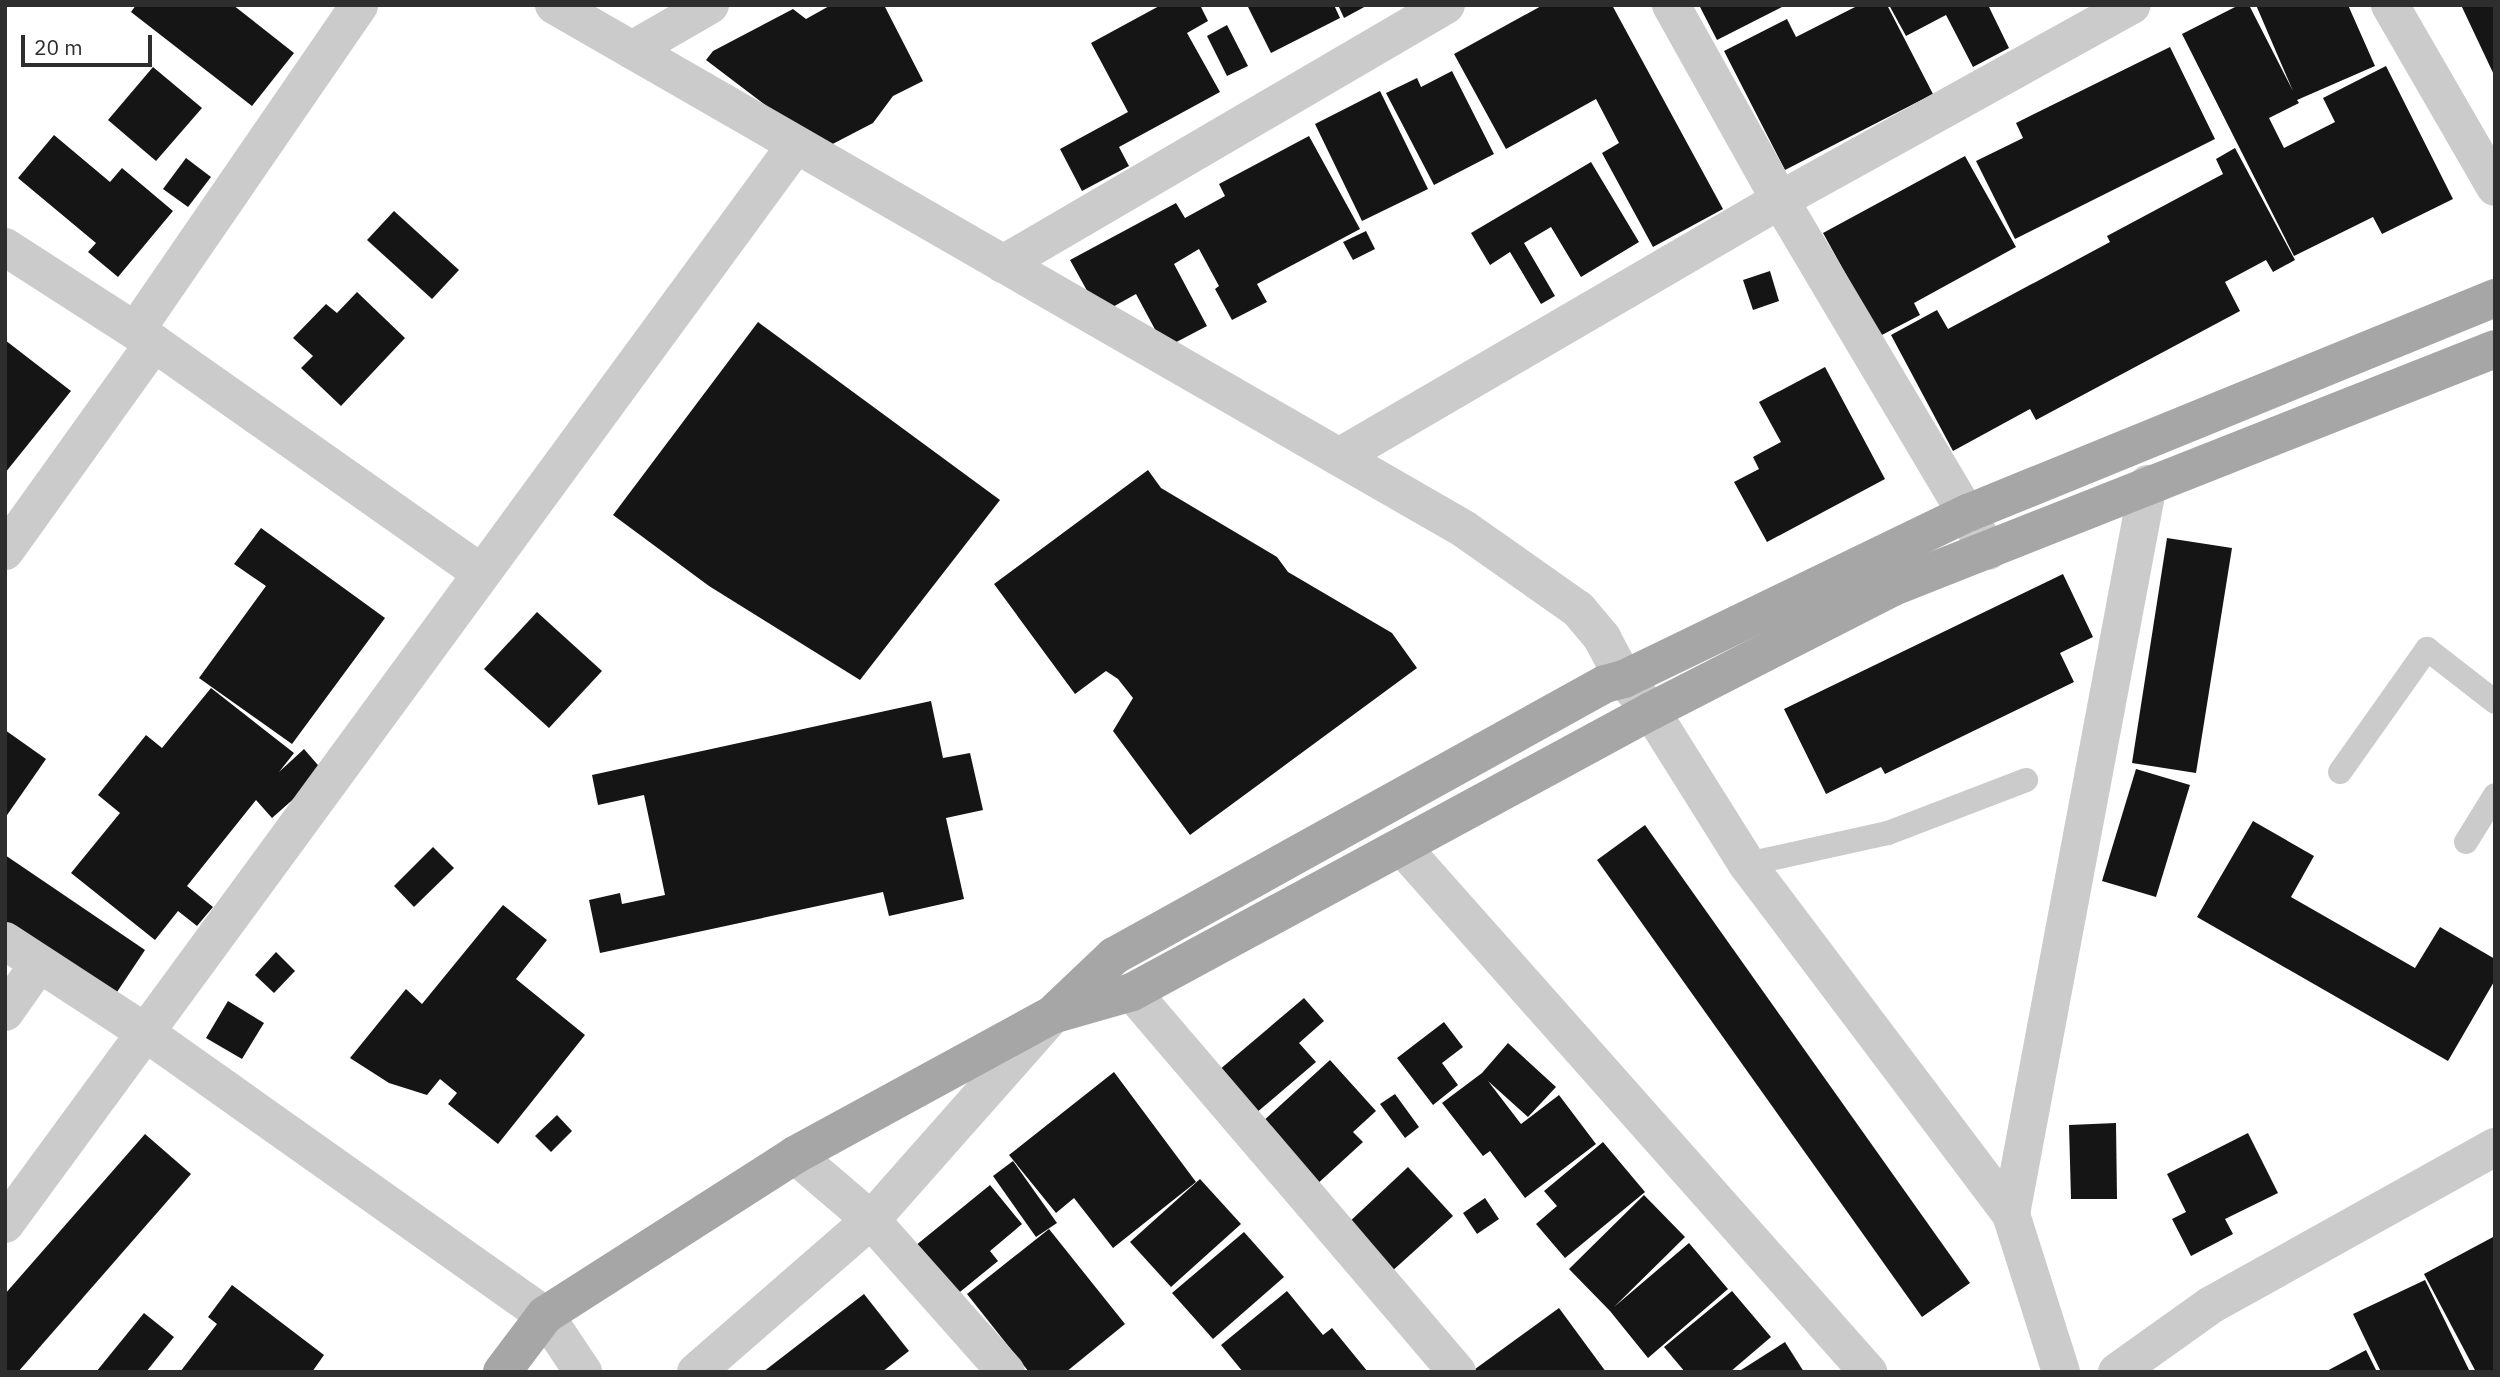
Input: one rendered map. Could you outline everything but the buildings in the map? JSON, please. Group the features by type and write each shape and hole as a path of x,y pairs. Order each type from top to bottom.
{"main road":[{"path":"1052,1015 1114,956 1605,684 1624,679 1968,513 2495,298"},
{"path":"502,1372 545,1315 794,1155 1052,1015 1132,992 1403,848 1651,711 1893,587 2495,349"}],"street":[{"path":"5,551 359,5"},
{"path":"554,5 1464,529 1578,609 1602,638 1624,679 1651,711 1747,864 2011,1214 2061,1372"},
{"path":"632,50 710,5"},
{"path":"1003,264 1446,5"},
{"path":"1671,5 1780,200 1968,513 1988,551"},
{"path":"1339,457 1780,200 2132,5"},
{"path":"2390,5 2495,187"},
{"path":"5,1224 480,572 796,145"},
{"path":"5,247 145,337 480,572"},
{"path":"2011,1214 2148,484"},
{"path":"1403,848 1868,1372"},
{"path":"5,941 38,965 146,1032 545,1315 583,1372"},
{"path":"5,1012 38,965"},
{"path":"1132,992 1457,1372"},
{"path":"696,1372 871,1220 1052,1015"},
{"path":"2117,1372 2211,1305 2495,1147"},
{"path":"794,1155 871,1220 1006,1372"}],"lane":[{"path":"2340,772 2427,649 2495,702"},
{"path":"1747,864 1888,833 2026,780"},
{"path":"2466,842 2495,795"}]}
